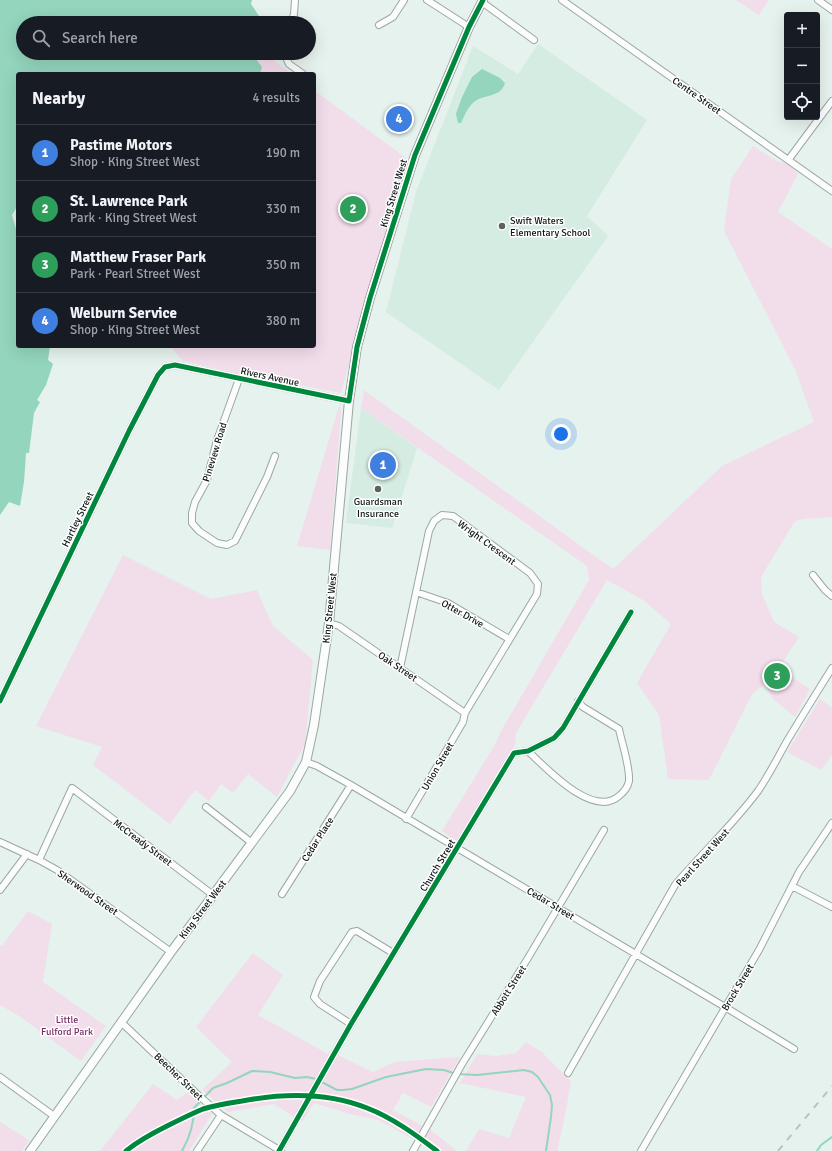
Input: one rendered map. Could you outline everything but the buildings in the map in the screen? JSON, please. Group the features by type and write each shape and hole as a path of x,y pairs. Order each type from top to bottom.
{"main road":[{"name":"King Street West","path":"30,1151 171,952 290,791 306,762 314,725 329,623 349,401 357,347 368,305 414,155 468,27 482,1"}],"street":[{"path":"293,16 296,0"},
{"path":"379,25 393,17 404,0"},
{"path":"427,0 468,27"},
{"name":"Centre Street","path":"562,0 832,191"},
{"path":"818,0 832,10"},
{"path":"482,1 534,40"},
{"path":"287,60 289,64 300,72"},
{"path":"788,159 832,100"},
{"name":"Hartley Street","path":"0,701 129,431 158,374 165,367 175,366 187,368"},
{"name":"Rivers Avenue","path":"187,368 349,401"},
{"name":"Pineview Road","path":"239,379 217,440 207,480 195,502 192,513 192,523 199,532 217,543 227,545 235,541 267,477 275,456"},
{"name":"Wright Crescent","path":"400,668 429,531 434,521 442,515 453,516 530,573 538,584 536,594 465,713"},
{"path":"813,575 832,596"},
{"name":"Otter Drive","path":"416,592 448,603 509,639"},
{"name":"Church Street","path":"280,1151 351,1024 393,953 458,849 514,753 528,751 554,738 563,728 631,612"},
{"name":"Oak Street","path":"329,623 340,626 465,713"},
{"name":"Pearl Street West","path":"568,1073 675,885 698,858 737,819 759,789 799,720 832,668"},
{"path":"528,751 556,778 587,798 597,802 608,802 625,792 629,782 628,769 619,729 583,707 578,701"},
{"name":"Union Street","path":"406,819 463,722 465,713"},
{"name":"Cedar Street","path":"306,762 317,766 351,785 794,1049"},
{"name":"Cedar Place","path":"282,894 351,785"},
{"name":"McCready Street","path":"39,860 72,788 213,895"},
{"path":"206,807 252,843"},
{"name":"Brock Street","path":"641,1151 759,950 799,872 832,823"},
{"name":"Abbott Street","path":"413,1151 462,1064 528,958 604,830"},
{"name":"Sherwood Street","path":"0,842 39,860 68,878 171,952"},
{"path":"0,890 27,854"},
{"path":"792,886 832,907"},
{"path":"351,1024 320,1004 314,997 320,981 352,932 357,931 393,953"},
{"name":"Beecher Street","path":"121,1022 206,1103 221,1115 280,1151"},
{"path":"0,1077 54,1116"},
{"path":"197,1151 221,1115"}],"shaded area":[{"path":"0,0 252,0 251,4 259,16 16,16 16,60 257,60 262,67 261,72 16,72 16,208 12,215 16,229 16,348 50,348 48,360 53,364 46,385 37,400 40,402 34,413 29,453 26,453 24,482 20,506 9,502 0,515"},
{"name":"Swift Waters Elementary School","path":"538,44 647,120 587,216 608,236 499,390 386,312 416,192 473,46 518,74"},
{"path":"482,69 500,78 505,83 503,88 496,93 474,102 468,109 461,123 458,123 456,114 462,97 472,77"},
{"path":"361,408 417,448 392,528 346,523"}],"green space":[{"path":"736,0 769,0 759,15"},
{"path":"257,60 273,60 289,72 261,72 262,67"},
{"path":"316,91 406,158 341,393 235,373 183,361 172,348 316,348"},
{"path":"753,146 777,161 790,165 798,174 778,212 832,249 832,517 795,521 761,577 762,594 774,622 799,637 779,668 810,689 795,717 773,699 765,684 752,694 709,780 668,779 659,715 637,683 671,624 643,600 607,580 516,733 515,745 457,842 442,831 493,748 501,731 589,580 587,566 361,408 364,390 613,569 722,466 814,422 795,369 724,231 731,179"},
{"path":"340,403 341,413 330,550 297,546"},
{"path":"123,555 211,599 257,590 273,626 313,660 305,744 277,797 248,774 233,793 221,784 209,801 195,790 170,824 93,765 102,747 36,726"},
{"path":"820,699 832,708 832,755 821,770 787,752"},
{"name":"Little Fulford Park","path":"28,911 52,924 43,982 106,1026 81,1061 19,1016 0,1005 0,945 2,946"},
{"path":"253,953 283,975 258,1015 328,1054 329,1051 373,1072 395,1062 460,1057 431,1107 403,1093 393,1110 432,1131 457,1151 430,1151 413,1139 378,1120 350,1114 314,1103 302,1122 274,1104 228,1112 202,1090 232,1062 196,1027"},
{"path":"526,1042 543,1053 571,1081 557,1151 466,1151 479,1129 509,1138 526,1097 460,1083 477,1054 496,1056 516,1053"},
{"path":"153,1084 177,1100 188,1092 212,1114 189,1151 100,1151"},
{"path":"0,1122 29,1140 22,1151 0,1151"}],"waterway":[{"path":"182,1151 191,1130 194,1108 213,1088 252,1071 270,1072 295,1078 307,1077 316,1079 337,1090 343,1090 352,1089 386,1077 426,1069 444,1070 456,1074 477,1075 524,1070 532,1072 538,1077 550,1095 552,1105 546,1151"},
{"path":"817,1151 821,1145 832,1137"}],"railway":[{"path":"778,1151 832,1086"}],"cycle path":[{"path":"0,701 129,431 158,375 165,367 175,365 349,401 357,347 370,298 415,155 469,27 483,0"},
{"path":"279,1151 351,1024 514,753 528,751 554,738 563,728 631,612"},
{"path":"126,1151 151,1134 203,1109 258,1098 289,1095 336,1099 367,1108 395,1122 437,1151"}],"place":[{"name":"Welburn Service","path":"399,119"},
{"name":"St. Lawrence Park","path":"353,209"},
{"name":"Swift Waters Elementary School","path":"502,226"},
{"name":"Pastime Motors","path":"383,465"},
{"name":"Guardsman Insurance","path":"378,489"},
{"name":"Matthew Fraser Park","path":"777,676"}]}
